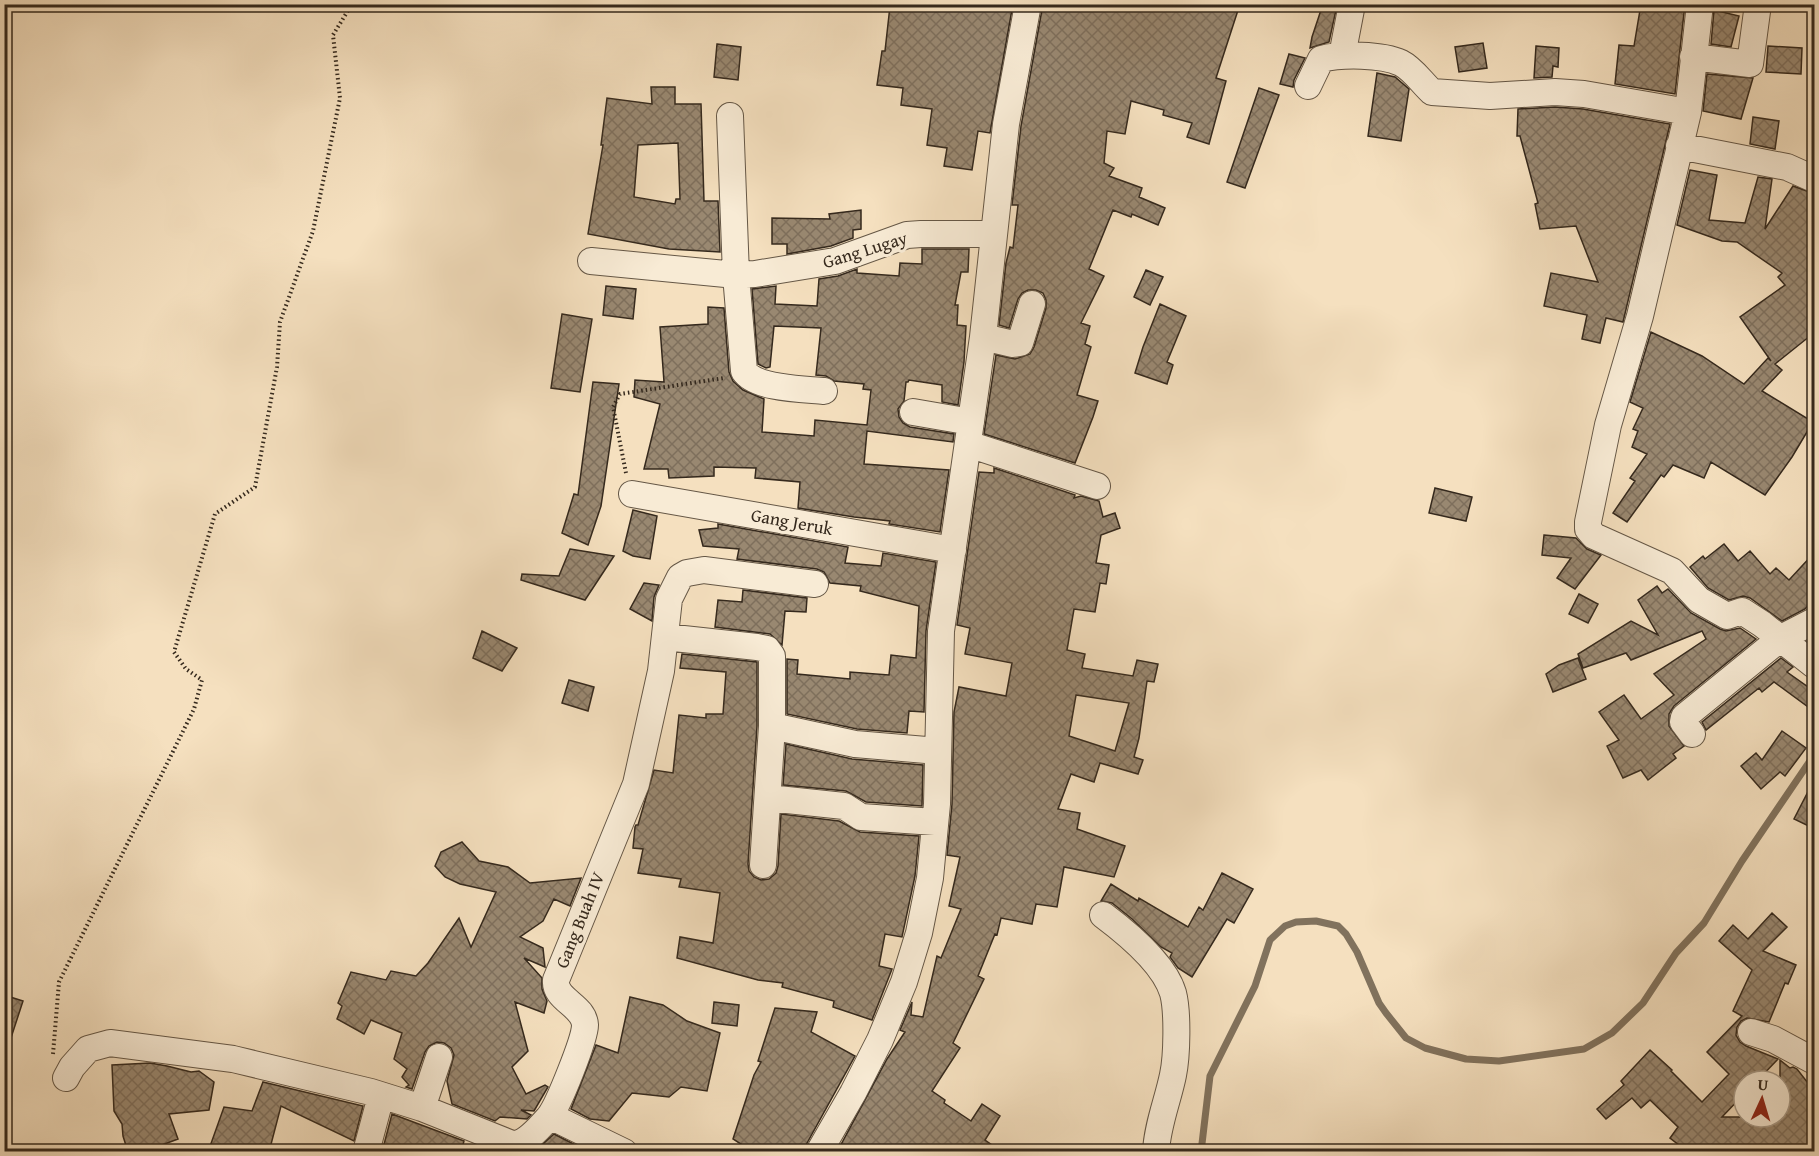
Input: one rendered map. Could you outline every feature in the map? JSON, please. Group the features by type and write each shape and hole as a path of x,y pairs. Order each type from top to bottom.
{"street":[{"path":"819,1152 880,1040 904,982 919,933 930,879 935,822 942,631 983,337 1006,124 1028,4"},
{"path":"1342,56 1352,4"},
{"path":"1700,4 1688,112 1640,316 1608,425 1588,529 1594,536 1672,571 1706,606 1727,616 1742,611 1815,665"},
{"path":"1693,57 1750,64 1758,4"},
{"path":"1308,86 1320,60 1342,56 1385,58 1401,63 1432,92 1490,96 1555,92 1584,94 1688,112"},
{"path":"730,116 736,275 743,363 747,375 763,383 824,391"},
{"path":"1680,146 1787,166 1815,179"},
{"name":"Gang Lugay","path":"591,261 736,275 835,261 907,236 994,234"},
{"path":"983,337 1013,345 1020,343 1032,304"},
{"path":"913,412 1097,486"},
{"name":"Gang Jeruk","path":"632,494 953,550"},
{"path":"764,865 772,726 772,656 767,650 757,646 664,636 669,599 676,582 687,573 704,570 815,584"},
{"path":"1692,734 1683,723 1684,717 1781,638 1815,621"},
{"name":"Gang Buah IV","path":"550,1116 563,1089 585,1027 584,1019 558,991 555,980 636,784 661,671 664,636"},
{"path":"772,726 855,744 938,751"},
{"path":"768,798 844,806 861,817 935,822"},
{"path":"1103,915 1131,936 1161,971 1173,993 1177,1040 1173,1074 1156,1152"},
{"path":"1751,1032 1815,1061"},
{"path":"66,1078 72,1067 88,1049 110,1043 233,1059 422,1108 514,1148 550,1116 624,1152"},
{"path":"422,1108 439,1057"},
{"path":"366,1152 381,1096"}],"path":[{"path":"52,1057 59,982 194,709 202,680 186,669 174,652 215,514 255,487 277,367 280,322 313,231 340,98 333,34 352,4"},
{"path":"632,494 613,407 620,394 747,375"}],"building":[{"path":"941,4 1013,4 990,133 978,131 972,170 944,166 947,148 927,145 932,109 901,105 903,88 877,85 882,51 885,51 890,6 940,11"},
{"path":"1043,4 1240,4 1216,78 1226,81 1209,144 1187,137 1192,123 1163,115 1164,110 1131,101 1125,134 1107,131 1104,163 1114,168 1109,176 1142,188 1139,197 1165,208 1158,225 1132,214 1131,217 1113,210 1089,269 1104,276 1081,323 1090,326 1085,344 1091,347 1077,395 1098,401 1075,463 984,434 996,355 1015,359 1030,354 1046,308 1043,293 1028,290 1018,299 1009,328 999,325 1006,263 1010,247 1013,248 1018,205 1012,205 1021,126"},
{"path":"1323,4 1334,4 1336,10 1329,42 1310,48 1312,37"},
{"path":"1641,4 1685,4 1675,94 1615,84 1619,45 1634,46"},
{"path":"1714,10 1739,16 1731,47 1711,44"},
{"path":"1483,43 1487,68 1459,72 1455,47"},
{"path":"717,44 741,47 738,80 714,77"},
{"path":"1536,46 1559,48 1558,67 1553,66 1552,77 1534,78"},
{"path":"1768,46 1802,48 1801,74 1766,72"},
{"path":"1289,54 1305,58 1293,87 1280,84"},
{"path":"1377,73 1395,77 1409,89 1401,141 1368,136"},
{"path":"1707,74 1753,78 1741,119 1703,111"},
{"path":"651,87 675,87 675,104 701,104 704,201 718,201 720,252 669,249 588,234 603,145 601,145 607,98 652,104","holes":["678,143 680,199 676,199 675,204 634,197 638,145"]},
{"path":"1259,88 1279,95 1245,188 1227,182"},
{"path":"1555,107 1583,109 1670,124 1623,322 1606,318 1600,343 1582,339 1587,315 1544,306 1551,273 1598,282 1576,226 1540,229 1535,204 1538,203 1520,136 1517,136 1518,109"},
{"path":"1753,117 1779,121 1775,149 1750,144"},
{"path":"1690,170 1717,175 1709,220 1745,223 1758,177 1772,179 1765,229 1793,186 1815,194 1815,332 1775,364 1782,370 1762,391 1813,422 1765,495 1711,462 1704,478 1673,465 1664,477 1661,475 1627,522 1613,513 1635,481 1630,478 1647,454 1632,447 1638,431 1633,429 1643,408 1630,402 1651,332 1702,356 1744,384 1768,358 1771,361 1740,317 1785,285 1778,277 1782,273 1737,242 1722,241 1677,225"},
{"path":"861,210 861,229 853,230 853,238 831,246 787,254 787,244 772,244 772,218 830,219 829,214"},
{"path":"922,249 969,249 968,272 961,272 955,305 958,305 957,325 966,326 964,362 958,405 942,402 942,385 909,380 906,382 904,401 898,409 899,417 910,427 954,434 953,442 867,431 864,464 949,470 940,532 889,524 890,521 798,508 800,482 755,478 756,468 714,467 714,476 669,478 668,469 644,469 660,404 634,397 635,380 664,382 660,327 708,324 708,307 724,308 729,372 733,381 743,390 764,399 762,432 814,436 815,420 867,425 871,390 863,389 864,384 834,381 826,376 816,375 821,328 774,326 770,367 766,368 758,364 752,289 776,286 775,304 817,306 819,279 838,276 857,269 857,273 899,276 900,263 922,264"},
{"path":"1146,270 1163,277 1150,305 1134,297"},
{"path":"606,286 636,289 633,319 603,315"},
{"path":"1160,304 1186,316 1167,362 1173,365 1167,384 1135,373"},
{"path":"562,314 592,319 580,392 551,388"},
{"path":"593,382 619,384 601,506 588,545 562,533 574,494 578,495"},
{"path":"994,468 1075,495 1074,498 1081,496 1099,501 1103,517 1115,513 1120,528 1101,535 1096,563 1109,565 1106,584 1100,583 1095,612 1074,609 1067,650 1085,654 1082,668 1133,676 1137,660 1158,664 1154,682 1147,681 1134,757 1143,760 1138,774 1100,763 1094,782 1071,774 1058,809 1080,813 1077,829 1125,846 1114,877 1064,867 1057,907 1036,904 1032,924 1001,918 997,935 995,934 978,976 984,979 953,1043 960,1048 932,1091 945,1100 944,1103 971,1121 982,1104 1000,1116 985,1140 1002,1152 837,1152 887,1059 905,1032 900,1030 912,1002 911,1015 923,1017 937,956 941,958 961,909 949,906 960,857 947,855 952,804 954,712 959,687 1006,696 1012,663 965,654 970,628 957,625 979,472 994,473","holes":["1076,695 1129,703 1115,751 1069,736"]},
{"path":"1435,488 1472,497 1466,521 1429,513"},
{"path":"633,510 657,516 650,559 633,556 623,551"},
{"path":"718,524 848,547 845,563 881,566 883,553 936,562 926,631 924,712 909,711 907,733 857,729 787,714 787,659 798,660 797,674 850,679 850,672 889,675 891,655 916,658 919,606 860,591 861,586 830,583 824,572 817,569 737,559 739,549 703,546 699,530 718,528"},
{"path":"1544,535 1576,538 1587,549 1601,555 1575,589 1557,578 1571,558 1542,555"},
{"path":"1724,544 1738,561 1750,551 1770,574 1776,568 1789,580 1815,552 1815,598 1805,609 1782,621 1750,598 1743,596 1729,600 1708,588 1690,567 1703,556 1705,559"},
{"path":"570,549 614,556 585,600 521,580 522,574 559,576"},
{"path":"644,583 659,585 654,597 652,621 630,609"},
{"path":"1657,586 1662,593 1668,589 1691,613 1720,629 1726,631 1740,628 1756,639 1674,706 1669,714 1669,726 1684,746 1673,754 1676,758 1648,780 1641,770 1623,778 1607,746 1619,740 1599,712 1624,695 1641,719 1674,695 1654,674 1706,639 1702,631 1631,660 1626,653 1583,668 1578,654 1631,621 1658,635 1638,600"},
{"path":"743,590 807,598 806,612 785,611 782,645 770,634 715,627 718,600 742,602"},
{"path":"1579,594 1598,604 1588,623 1569,614"},
{"path":"482,631 517,648 502,671 473,658"},
{"path":"682,654 757,662 757,726 748,864 749,871 754,877 761,880 769,879 776,873 781,814 839,821 860,832 919,836 915,876 902,937 885,934 879,966 892,969 872,1020 833,1007 834,1001 782,987 783,983 758,980 677,958 680,937 713,943 720,893 679,887 681,879 638,873 643,849 633,848 635,827 638,825 654,770 673,773 679,715 706,718 706,714 723,714 726,672 680,668"},
{"path":"1578,658 1586,679 1553,692 1546,674 1559,665"},
{"path":"1781,658 1793,667 1787,672 1815,692 1815,712 1774,682 1762,692 1759,688 1706,730 1702,722"},
{"path":"569,680 594,687 588,711 562,703"},
{"path":"1782,731 1806,748 1785,776 1780,772 1761,789 1741,766 1756,753 1762,760"},
{"path":"786,744 852,759 923,765 922,806 866,802 846,791 783,785"},
{"path":"1815,778 1815,829 1794,819"},
{"path":"462,842 479,861 508,867 530,883 581,878 570,906 554,899 543,921 520,937 543,948 545,967 524,958 542,978 542,989 547,1001 544,1013 515,1002 528,1051 512,1067 526,1094 545,1085 548,1087 534,1111 521,1110 531,1115 527,1119 500,1117 495,1121 452,1104 447,1081 454,1055 451,1048 444,1043 437,1042 429,1046 412,1089 406,1087 409,1085 402,1077 407,1069 394,1059 402,1033 371,1020 364,1034 337,1019 342,1006 338,1003 351,972 386,980 391,971 416,976 428,963 459,918 471,947 496,892 460,884 445,877 435,866 441,852"},
{"path":"1222,873 1253,889 1234,923 1227,919 1192,977 1178,968 1170,957 1172,953 1161,947 1132,919 1112,903 1101,901 1111,884 1188,927 1199,907 1203,910"},
{"path":"1772,913 1787,927 1763,951 1796,965 1788,984 1785,983 1769,1022 1747,1018 1737,1027 1736,1035 1740,1042 1778,1059 1768,1069 1732,1069 1732,1107 1722,1117 1732,1117 1732,1129 1792,1129 1792,1069 1780,1069 1780,1060 1790,1068 1797,1069 1815,1092 1815,1147 1807,1152 1688,1152 1670,1138 1678,1127 1650,1100 1641,1108 1632,1098 1606,1119 1597,1109 1624,1085 1621,1081 1650,1050 1702,1102 1729,1074 1707,1052 1742,1016 1733,1011 1752,970 1719,941 1733,925 1748,939"},
{"path":"4,995 23,1001 8,1047 4,1047"},
{"path":"630,997 663,1005 687,1021 720,1033 707,1091 681,1087 669,1097 632,1093 609,1121 590,1119 571,1109 596,1045 618,1053"},
{"path":"714,1002 739,1005 737,1026 712,1023"},
{"path":"775,1008 817,1012 811,1032 855,1056 804,1152 753,1152 733,1139 754,1075 761,1062 758,1061"},
{"path":"150,1063 191,1072 199,1071 214,1082 209,1110 169,1114 178,1139 143,1152 128,1152 122,1124 114,1111 112,1065"},
{"path":"263,1082 363,1106 354,1141 281,1106 269,1152 208,1152 224,1107 252,1111"},
{"path":"392,1114 464,1141 461,1152 382,1152"},
{"path":"554,1134 589,1152 534,1152"}],"waterway":[{"path":"1201,1152 1210,1076 1255,986 1270,940 1285,926 1296,922 1316,921 1338,926 1357,952 1379,1003 1386,1013 1406,1038 1425,1048 1466,1059 1499,1061 1584,1049 1612,1033 1643,1003 1676,953 1704,923 1742,861 1814,755"}]}
